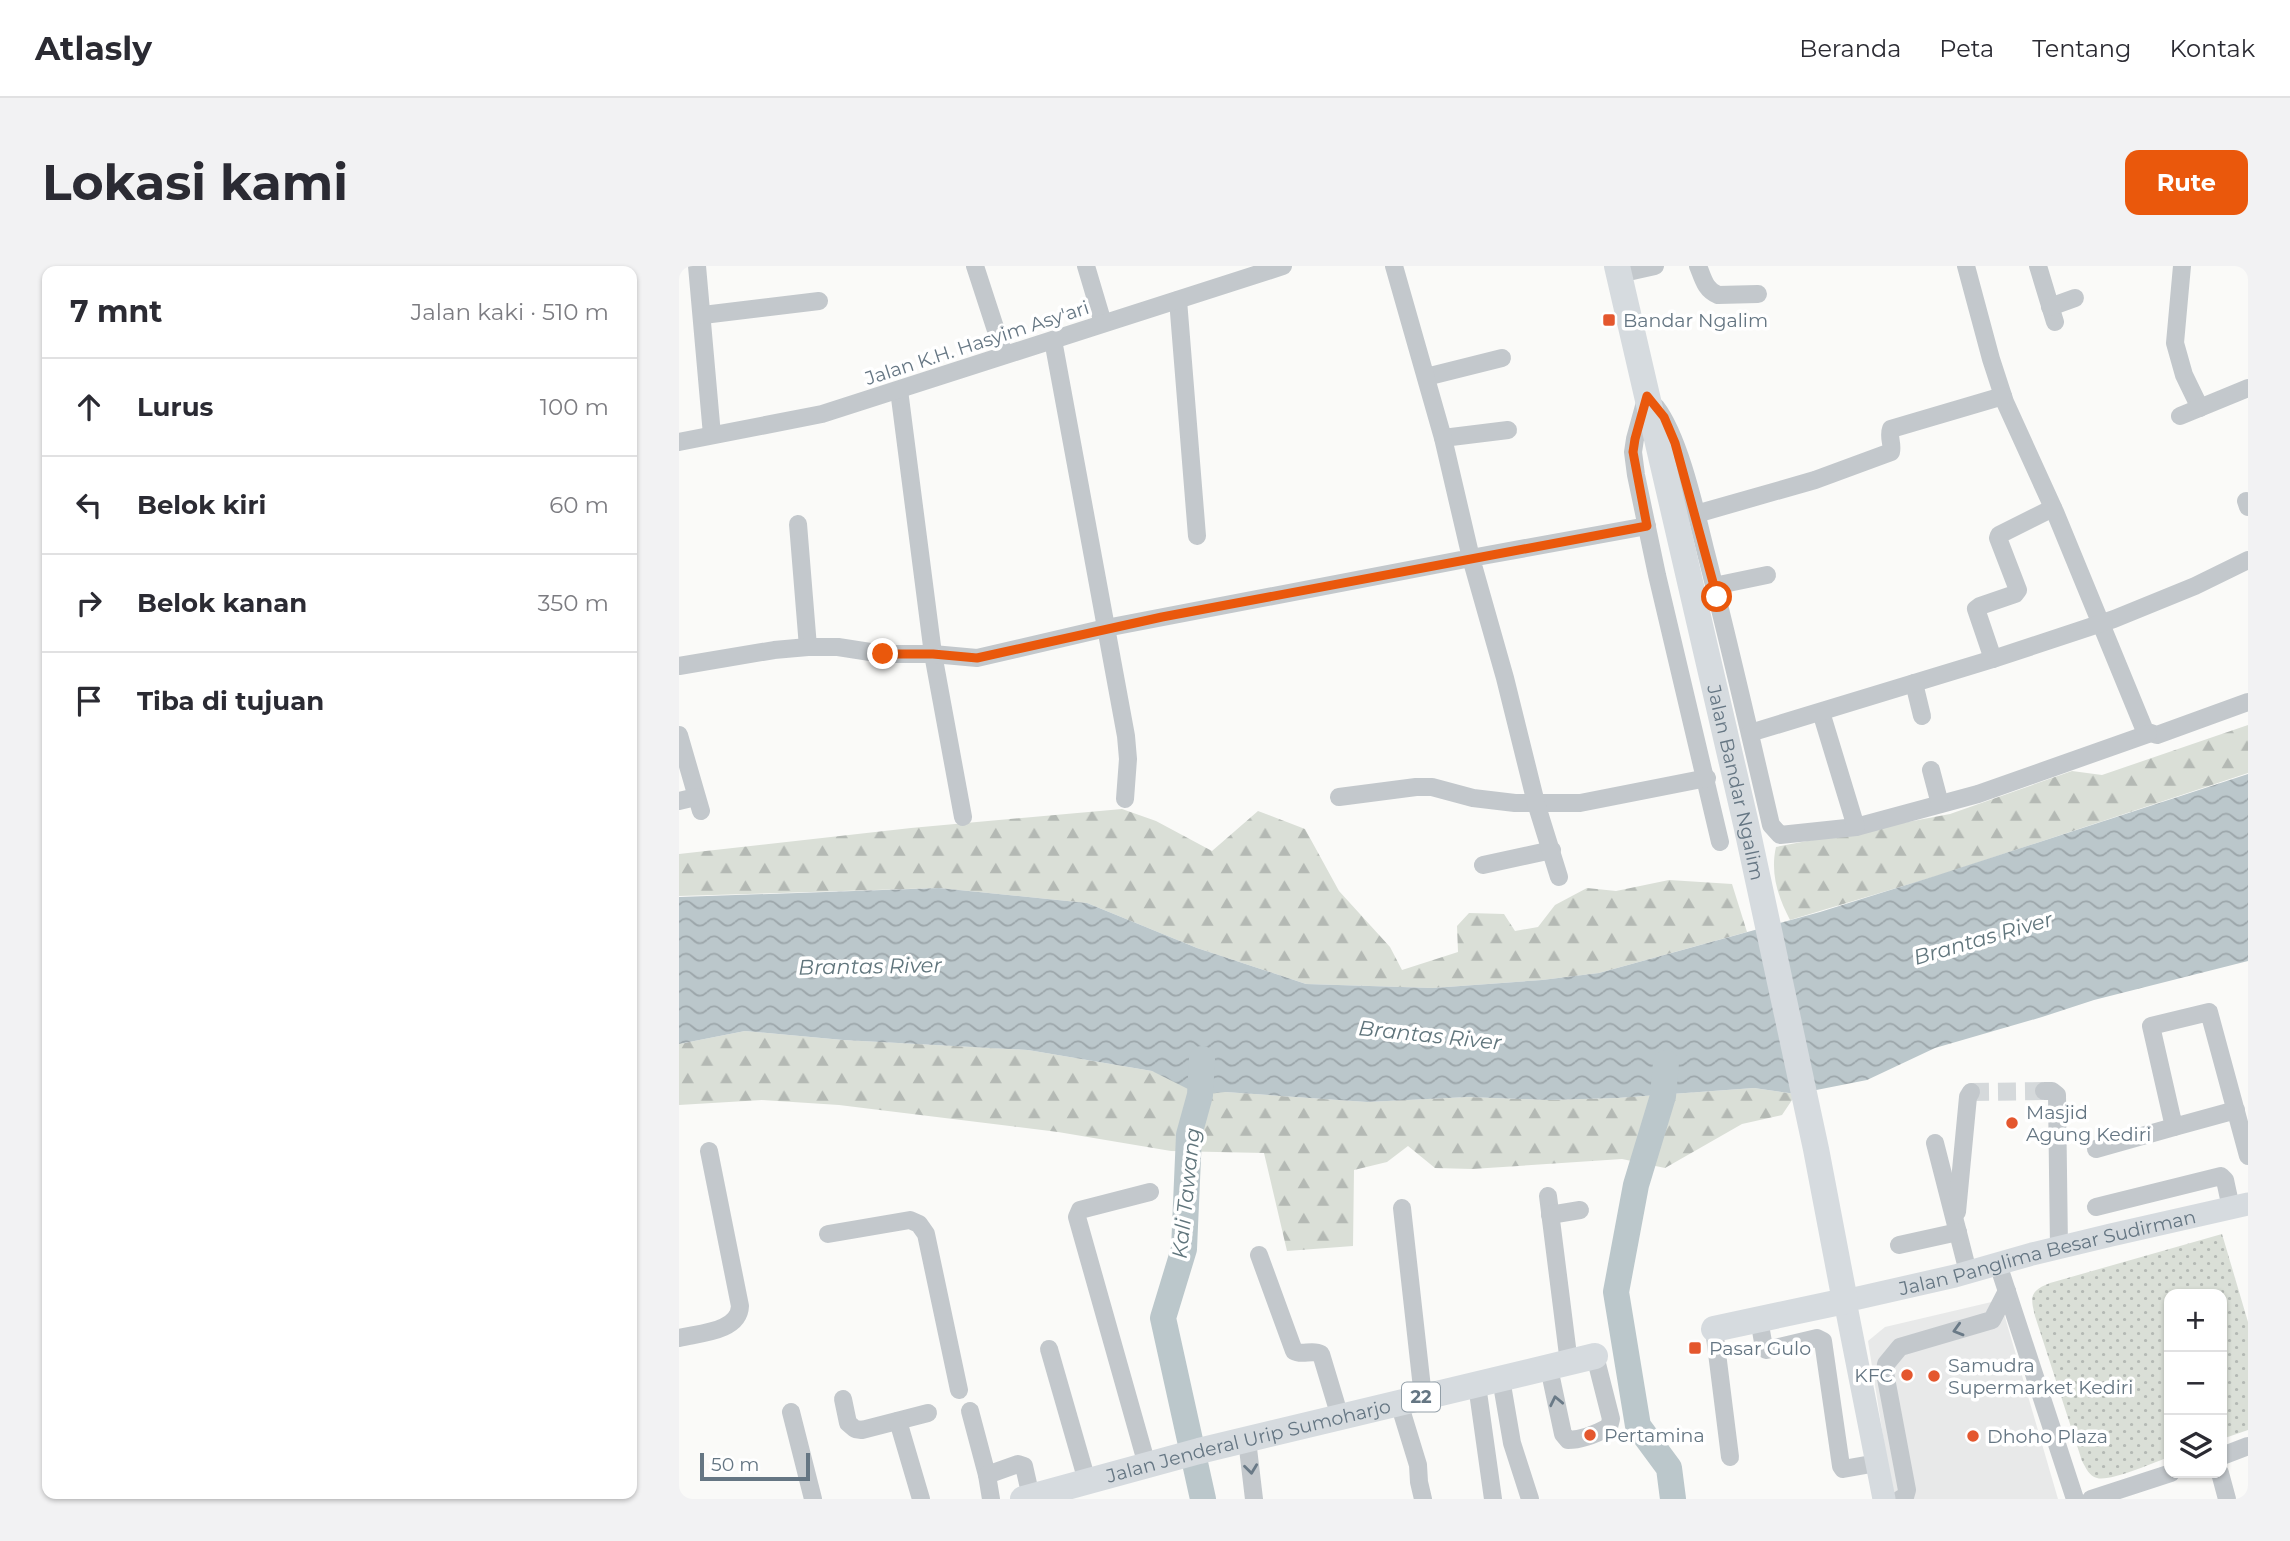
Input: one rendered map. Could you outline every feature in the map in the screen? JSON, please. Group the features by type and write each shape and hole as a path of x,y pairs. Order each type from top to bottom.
{"highway":[{"name":"Jalan Bandar Ngalim","path":"1618,270 1746,824 1816,1149 1845,1301"},
{"path":"1714,1329 1845,1301"},
{"name":"Jalan Jenderal Urip Sumoharjo","path":"1027,1498 1188,1454 1595,1356"}],"main road":[{"name":"Jalan Panglima Besar Sudirman","path":"1845,1301 2240,1206"},
{"path":"1845,1301 1884,1499"}],"street":[{"path":"697,266 712,435"},
{"path":"975,266 1004,355"},
{"path":"1086,266 1103,323"},
{"name":"Jalan K.H. Hasyim Asy'ari","path":"679,442 822,414 1283,266"},
{"path":"1394,266 1443,438 1471,558 1536,803 1559,877"},
{"path":"1618,270 1655,266"},
{"path":"1698,266 1707,290 1712,293 1758,294"},
{"path":"1966,266 1990,359 2004,396 2144,731 2148,734"},
{"path":"2038,266 2053,315 2075,298"},
{"path":"2182,266 2175,343 2184,375 2200,408"},
{"path":"1178,300 1197,536"},
{"path":"703,316 819,301"},
{"path":"1053,340 1126,737 1128,759 1125,799"},
{"path":"1426,377 1502,358"},
{"path":"2180,416 2248,388"},
{"path":"899,390 933,654 963,817"},
{"path":"1647,396 1664,417 1675,443 1696,514 1771,825 1776,833 1784,836 1856,827 1978,794 2248,702"},
{"path":"1647,396 1633,452 1678,667 1707,778 1720,842"},
{"path":"1696,514 1815,480 1891,452 1891,429 2004,396"},
{"path":"1443,438 1508,430"},
{"path":"1993,659 1976,609 2015,594 2018,590 1999,535 2053,508"},
{"path":"798,524 808,648"},
{"path":"679,666 774,650 808,648 977,658 1106,628 1647,526"},
{"path":"1750,733 2101,623 2195,586 2248,560"},
{"path":"1714,586 1767,575"},
{"path":"1914,683 1922,716"},
{"path":"1821,712 1856,827"},
{"path":"679,734 692,803"},
{"path":"1931,770 1940,804"},
{"path":"1339,796 1416,786 1492,800 1580,803 1707,778"},
{"path":"1483,865 1552,850"},
{"path":"2174,1127 2151,1026 2209,1013 2239,1106 2248,1156"},
{"path":"2044,1091 2053,1091 2057,1096 2059,1248"},
{"path":"1957,1227 1968,1097 1971,1092"},
{"path":"2096,1149 2239,1106"},
{"path":"1935,1143 1968,1272"},
{"path":"679,1338 730,1325 740,1313 709,1151"},
{"path":"2096,1207 2221,1176 2240,1206"},
{"path":"1147,1465 1077,1217 1080,1210 1150,1192"},
{"path":"1548,1196 1563,1434 1568,1440 1598,1434 1608,1427 1611,1419 1595,1356"},
{"path":"1402,1208 1411,1400 1423,1499"},
{"path":"1550,1215 1580,1210"},
{"path":"828,1234 910,1220 919,1224 926,1234 959,1390"},
{"path":"1899,1245 1957,1227"},
{"path":"1259,1255 1294,1351 1321,1354 1340,1417"},
{"path":"1999,1264 2075,1499"},
{"path":"1900,1499 1905,1497 1907,1490 1885,1373 1886,1364 1900,1347 1992,1320 2007,1291"},
{"path":"1759,1319 1766,1350 1817,1339 1823,1341 1841,1466 1843,1469 1877,1463"},
{"path":"1714,1329 1730,1457"},
{"path":"1049,1349 1087,1481"},
{"path":"1489,1382 1493,1499"},
{"path":"1489,1382 1530,1499"},
{"path":"843,1399 848,1423 855,1429 928,1413"},
{"path":"970,1411 991,1499"},
{"path":"791,1412 813,1499"},
{"path":"898,1421 921,1499"},
{"path":"1247,1440 1254,1499"},
{"path":"2227,1454 2248,1446"},
{"path":"986,1475 1022,1464 1027,1498"},
{"path":"2091,1499 2164,1475"},
{"path":"2221,1478 2227,1499"}],"shaded area":[{"name":"Dhoho Plaza","path":"2000,1300 2058,1499 1893,1499 1868,1341 1885,1327"}],"green space":[{"path":"2248,725 2248,773 1943,874 1790,920 1782,903 1776,885 1776,847 1950,814 2072,771 2102,775"},
{"path":"1122,809 1156,821 1212,851 1258,811 1305,829 1339,891 1390,947 1402,970 1458,952 1457,926 1469,913 1504,914 1515,931 1538,927 1555,905 1587,888 1616,891 1669,880 1732,884 1747,932 1599,973 1542,980 1433,988 1306,984 1197,948 1087,903 939,888 679,896 679,854 911,828"},
{"path":"745,1031 843,1040 1028,1050 1152,1071 1225,1092 1367,1102 1468,1097 1549,1100 1617,1098 1754,1088 1796,1094 1782,1115 1742,1124 1665,1168 1622,1159 1472,1169 1435,1168 1408,1146 1387,1162 1354,1170 1353,1246 1287,1251 1264,1153 1171,1151 1058,1132 839,1105 762,1100 679,1105 679,1044"},
{"path":"2222,1234 2248,1322 2248,1430 2227,1437 2227,1289 2164,1289 2164,1459 2122,1474 2094,1477 2082,1461 2032,1304 2035,1292 2050,1283"}],"water":[{"name":"Brantas River","path":"2248,774 2248,961 2094,1000 1935,1048 1867,1080 1796,1094 1754,1088 1617,1098 1549,1100 1468,1097 1367,1102 1225,1092 1200,1095 1152,1071 1028,1050 843,1040 745,1031 679,1044 679,897 939,888 1087,903 1197,948 1306,984 1433,988 1542,980 1599,973 1820,912"}],"waterway":[{"name":"Kali Tawang","path":"1202,1059 1200,1095 1189,1135 1184,1249 1163,1318 1203,1499"},
{"path":"1666,1063 1663,1096 1636,1185 1616,1292 1638,1426 1669,1468 1673,1499"}],"tunnel":[{"path":"1971,1092 2044,1091"}],"place":[{"name":"Bandar Ngalim","path":"1609,320"},
{"name":"Masjid Agung Kediri","path":"2012,1123"},
{"name":"Pasar Gulo","path":"1695,1348"},
{"name":"KFC","path":"1907,1375"},
{"name":"Samudra Supermarket Kediri","path":"1934,1376"},
{"name":"Pertamina","path":"1590,1435"},
{"name":"Dhoho Plaza","path":"1973,1436"}],"route":[{"path":"883,654 933,654 977,658 1106,628 1647,526 1633,452 1647,396 1664,417 1675,443 1717,597"}]}
